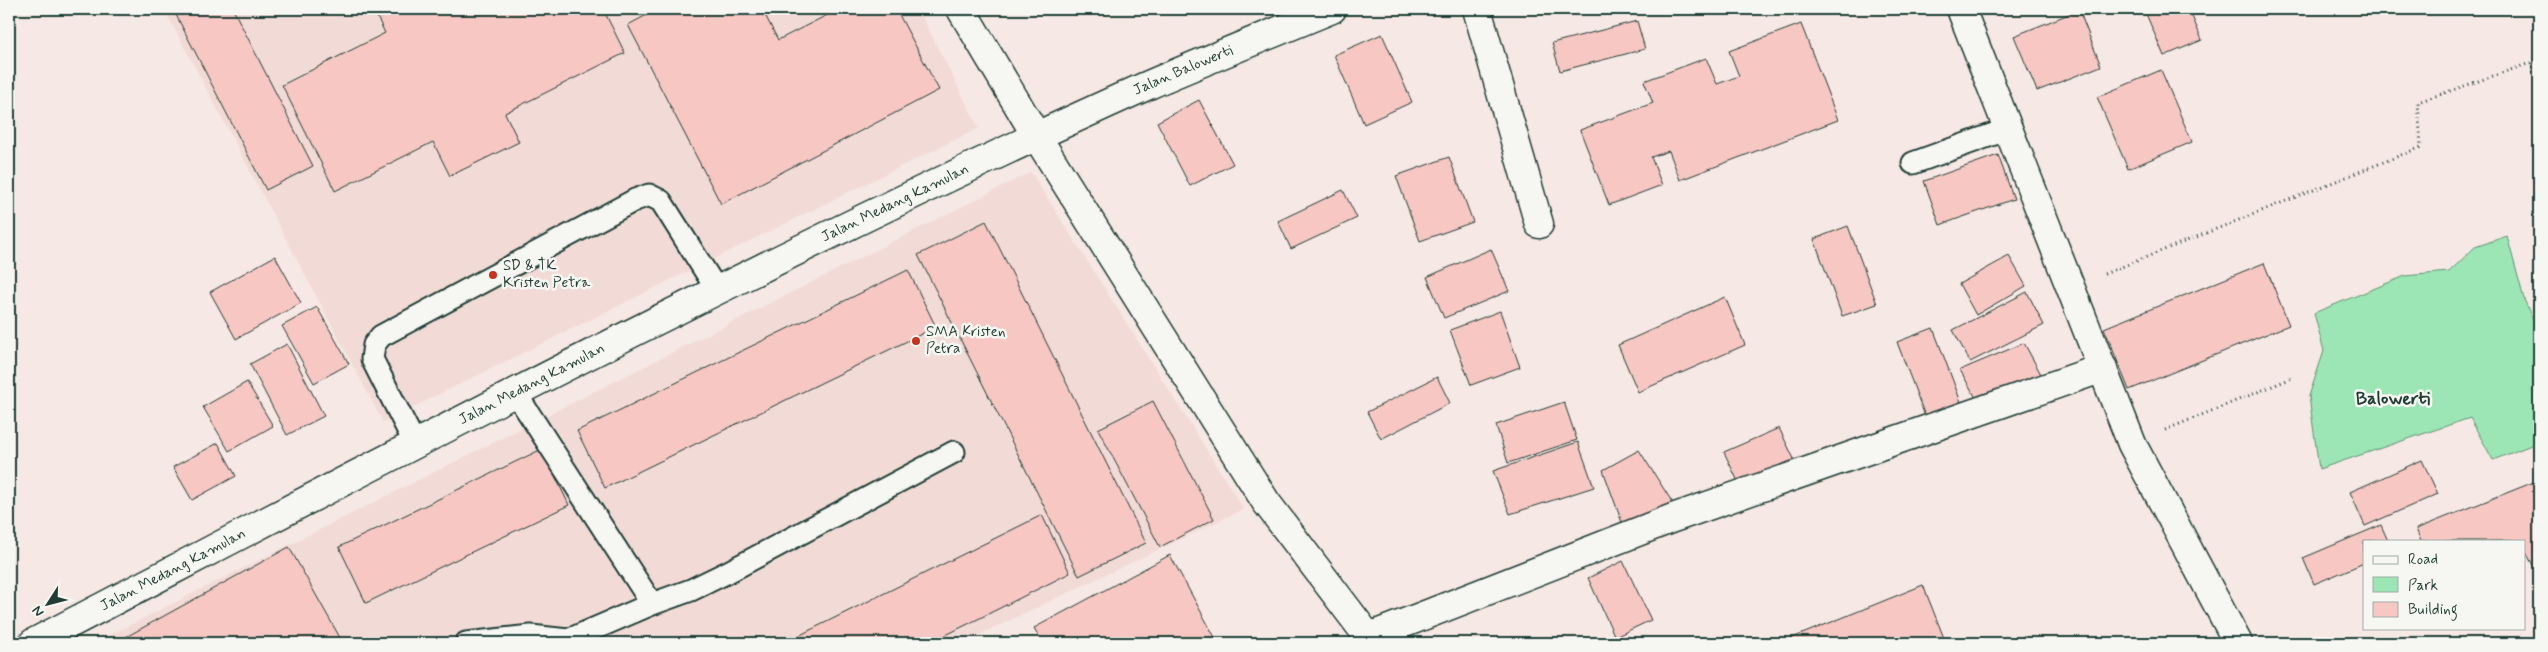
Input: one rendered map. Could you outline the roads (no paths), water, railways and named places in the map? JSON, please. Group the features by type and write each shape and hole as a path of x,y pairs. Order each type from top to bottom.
{"street":[{"path":"960,9 1037,137 1266,502 1371,640 1673,518 2103,368"},
{"name":"Jalan Balowerti","path":"1037,137 1148,86 1332,9"},
{"path":"1476,9 1539,224"},
{"path":"1961,9 2132,444 2238,643"},
{"name":"Jalan Medang Kamulan","path":"33,643 515,392 717,290 1037,137"}],"lane":[{"path":"1913,163 2008,129"},
{"path":"415,444 372,359 374,345 381,336 635,200 648,195 661,201 717,290"},
{"path":"515,392 652,604"},
{"path":"466,643 531,636 568,640 652,604 691,590 728,572 954,452"}],"place":[{"name":"SD & TK Kristen Petra","path":"493,275"},
{"name":"SMA Kristen Petra","path":"916,341"}],"district":[{"name":"Balowerti","path":"2393,399"}]}
